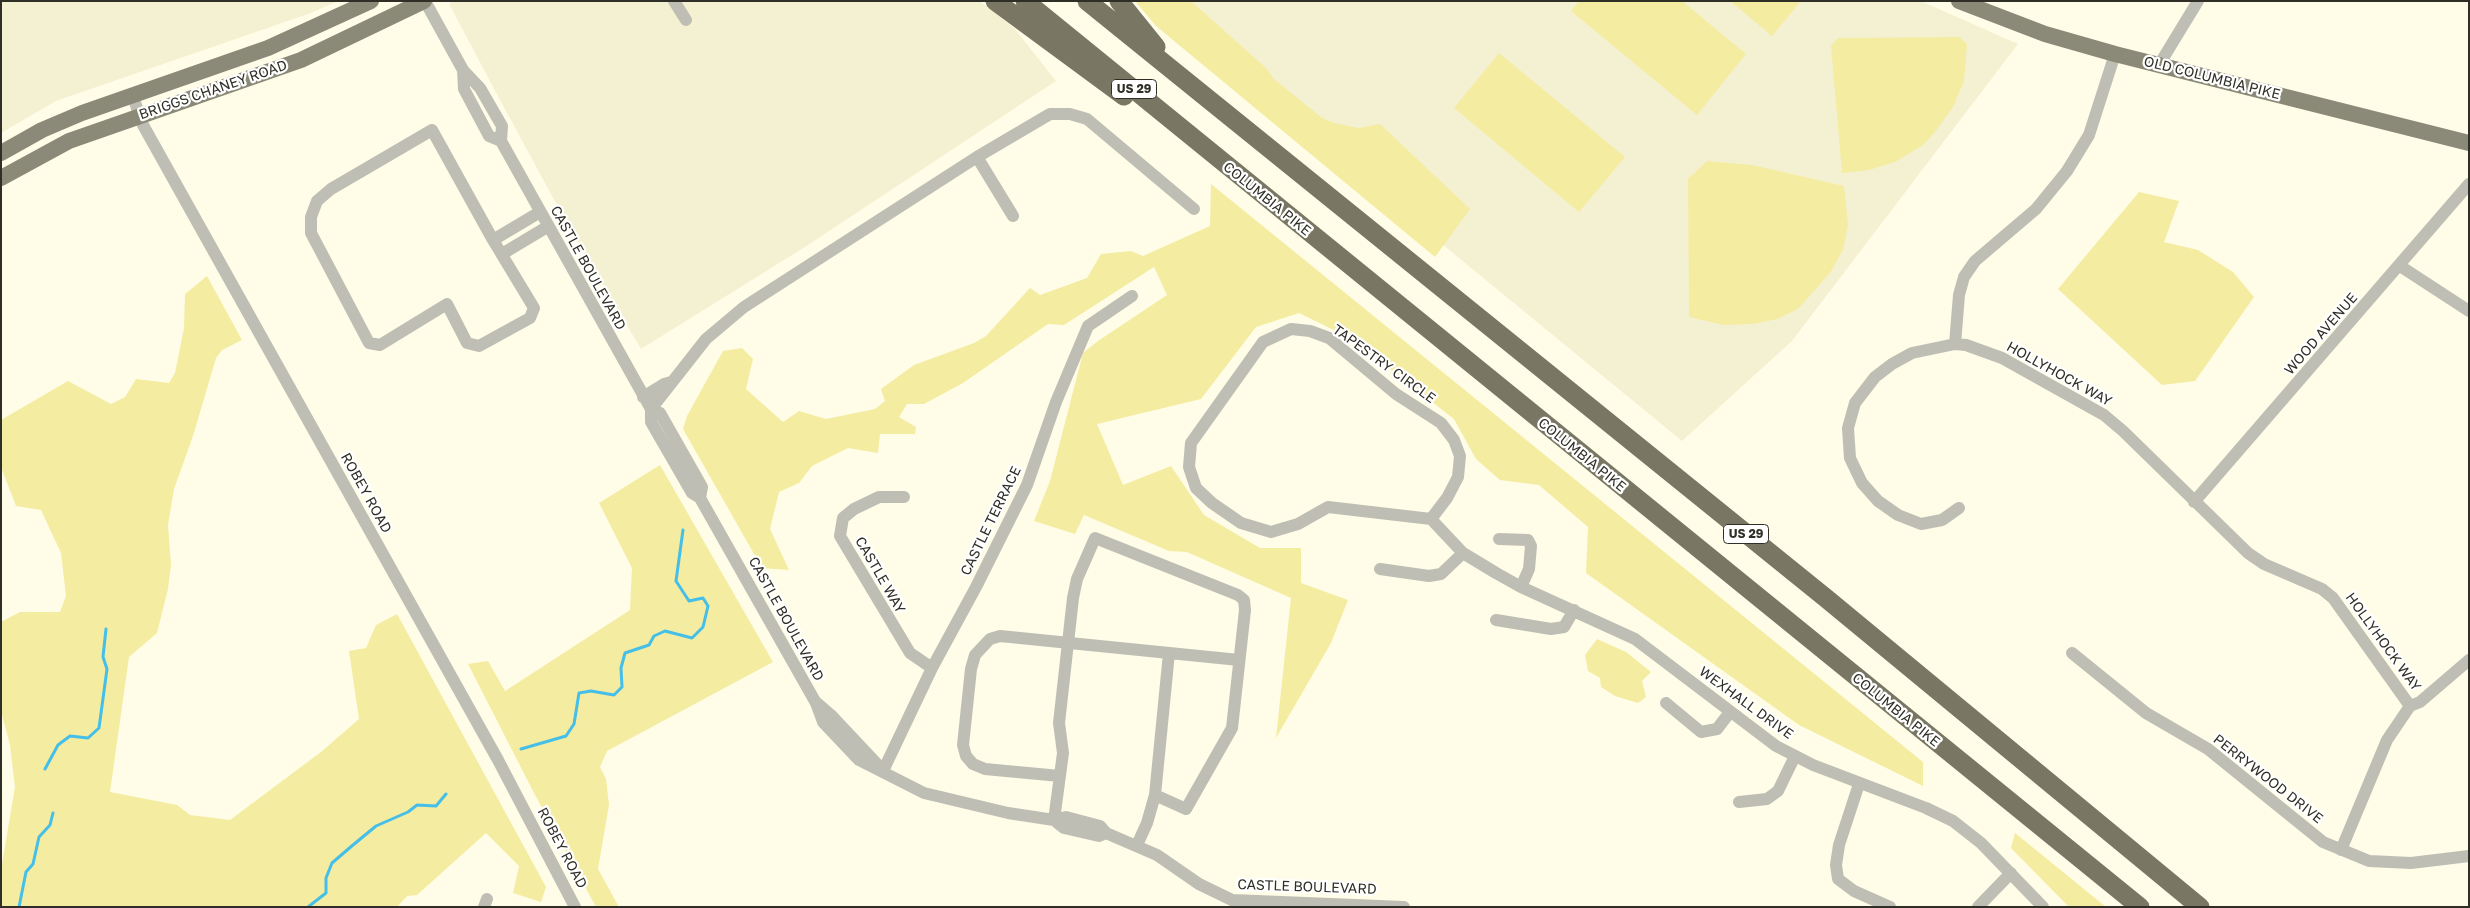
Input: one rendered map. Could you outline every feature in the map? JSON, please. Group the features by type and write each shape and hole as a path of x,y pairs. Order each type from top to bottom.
{"highway":[{"path":"995,1 1085,68 1242,179"},
{"name":"COLUMBIA PIKE","path":"1025,1 2140,907"},
{"name":"US 29","path":"1087,1 1827,600 2200,907"},
{"path":"1119,1 1184,80"}],"main road":[{"name":"BRIGGS CHANEY ROAD","path":"1,153 42,130 132,94 268,48 371,1"},
{"name":"BRIGGS CHANEY ROAD","path":"1,178 70,141 301,60 424,1"},
{"name":"OLD COLUMBIA PIKE","path":"1959,1 2045,34 2115,54 2469,143"}],"street":[{"name":"CASTLE BOULEVARD","path":"424,1 462,70 480,88 502,126 500,140 547,227 651,409 651,422 692,493 700,498 816,703 823,722 859,760 924,793 967,804 1054,820 1066,818 1100,826 1106,833 1157,855 1199,884 1232,900 1404,907"},
{"path":"674,1 686,20"},
{"path":"2159,65 2198,1"},
{"path":"1955,344 1959,295 1964,277 1975,260 2036,209 2067,171 2089,135 2115,54"},
{"name":"ROBEY ROAD","path":"132,94 138,116 498,760 576,907"},
{"path":"651,409 706,339 744,307 977,157 1050,114 1070,114 1087,119 1194,209"},
{"path":"432,130 493,240 534,308 530,318 479,346 467,343 447,304 380,345 369,344 311,233 311,217 317,201 331,189 432,130"},
{"path":"977,157 1013,216"},
{"name":"WOOD AVENUE","path":"2194,502 2469,184"},
{"path":"493,240 540,212"},
{"path":"502,254 547,227"},
{"path":"2400,266 2469,312"},
{"name":"CASTLE TERRACE","path":"883,771 932,668 976,587 1027,485 1056,402 1088,326 1132,296"},
{"name":"TAPESTRY CIRCLE","path":"1291,329 1310,332 1329,338 1396,394 1441,423 1454,440 1460,456 1458,477 1447,498 1431,518 1328,508 1298,524 1271,532 1242,524 1212,504 1196,488 1189,467 1191,443 1263,342 1291,329"},
{"name":"HOLLYHOCK WAY","path":"1959,508 1942,520 1921,524 1898,515 1878,502 1862,482 1850,458 1848,428 1855,403 1874,377 1912,353 1955,344 1966,345 2002,358 2104,415 2123,431 2248,553 2264,564 2322,590 2333,598 2410,706"},
{"path":"644,397 664,384 674,382"},
{"name":"CASTLE WAY","path":"904,497 879,497 854,509 843,518 840,536 885,615 910,653 932,668"},
{"name":"WEXHALL DRIVE","path":"1431,518 1463,553 1521,587 1635,639 1776,746 1859,784 1926,808 1953,821 1981,843 2043,907"},
{"path":"1054,820 1063,753 1059,723 1076,579 1095,538 1238,595 1244,600 1245,610 1232,728 1186,809 1155,794"},
{"path":"1500,539 1528,540 1531,546 1529,569 1521,587"},
{"path":"1380,569 1428,576 1441,574 1463,553"},
{"path":"1496,620 1552,629 1564,627 1574,610"},
{"path":"1060,776 985,769 973,764 966,756 962,745 971,669 975,655 990,638 1000,636 1239,660"},
{"path":"1137,845 1147,823 1155,794 1169,653"},
{"name":"PERRYWOOD DRIVE","path":"2072,653 2146,713 2208,749 2323,842 2369,861 2378,862 2412,863 2469,856"},
{"path":"2341,850 2387,740 2410,706 2420,702 2469,660"},
{"path":"1666,703 1701,732 1717,729 1730,712"},
{"path":"1739,802 1767,799 1778,791 1795,756"},
{"path":"1859,784 1839,845 1836,865 1838,879 1854,891 1890,907"},
{"path":"1978,907 2011,873"}],"shaded area":[{"path":"1,1 338,1 311,13 56,101 1,133"},
{"path":"454,1 980,1 1015,29 1056,81 805,247 641,349 572,233 500,100 449,4"},
{"path":"1135,1 1191,1 1266,68 1274,79 1322,118 1334,123 1359,128 1380,124 1470,209 1435,257 1156,26"},
{"path":"1156,1 1921,1 2018,44 1792,341 1682,441 1309,135"},
{"path":"1579,1 1682,1 1746,54 1697,115 1571,11"},
{"path":"1730,1 1801,1 1772,36"},
{"path":"1959,37 1967,44 1964,81 1953,107 1935,132 1923,145 1895,162 1869,170 1842,173 1831,46 1838,38"},
{"path":"1499,53 1625,157 1579,212 1454,108"},
{"path":"1707,161 1752,165 1844,186 1848,225 1843,250 1830,273 1798,309 1777,319 1753,324 1724,325 1689,317 1688,179"},
{"path":"1211,184 1923,762 1923,786 1799,725 1586,573 1588,527 1539,485 1500,480 1476,459 1454,419 1350,338 1299,313 1256,327 1201,399 1097,424 1123,485 1171,466 1204,515 1260,548 1301,548 1301,583 1348,600 1331,643 1276,738 1291,598 1187,552 1169,551 1084,515 1075,534 1034,521 1050,481 1083,353 1167,295 1154,267 1064,325 1048,324 963,383 924,404 907,404 899,417 916,427 915,434 880,434 878,453 848,448 812,466 799,483 779,492 770,529 789,570 762,568 683,429 687,416 723,351 742,348 753,359 746,389 783,422 799,411 826,419 875,409 885,401 881,389 914,365 974,343 986,336 1030,288 1040,295 1087,278 1101,254 1131,251 1143,256 1210,226"},
{"path":"2139,192 2179,201 2164,242 2198,250 2233,272 2254,297 2195,381 2162,385 2058,289"},
{"path":"207,276 242,340 222,350 216,358 193,436 174,489 168,525 171,565 168,589 157,633 129,657 110,792 177,805 190,815 230,820 321,752 359,719 349,651 366,648 376,625 397,614 546,887 541,902 513,893 519,866 486,833 417,895 407,896 397,907 1,907 1,870 15,787 10,745 1,711 1,622 20,612 60,612 66,596 61,553 41,510 16,506 1,467 1,420 68,381 111,404 125,397 136,379 169,383 175,373 184,328 185,294"},
{"path":"660,465 773,662 607,751 600,767 606,779 609,805 598,869 619,907 596,907 534,793 468,664 488,661 505,691 630,610 632,568 599,503"},
{"path":"1597,639 1626,652 1651,672 1642,681 1646,697 1638,703 1615,696 1601,687 1600,678 1588,671 1585,655"},
{"path":"2015,833 2106,907 2069,907 2011,848"}],"waterway":[{"path":"521,749 566,736 574,724 579,693 591,691 614,695 622,687 621,668 625,653 649,645 654,636 665,631 692,638 703,627 708,606 703,598 689,601 676,581 683,530"},
{"path":"45,769 58,745 70,736 88,738 99,728 107,669 103,657 106,629"},
{"path":"308,907 326,893 326,878 332,863 376,826 408,812 417,805 436,806 446,794"},
{"path":"19,907 26,872 33,864 39,837 50,825 53,813"}]}
